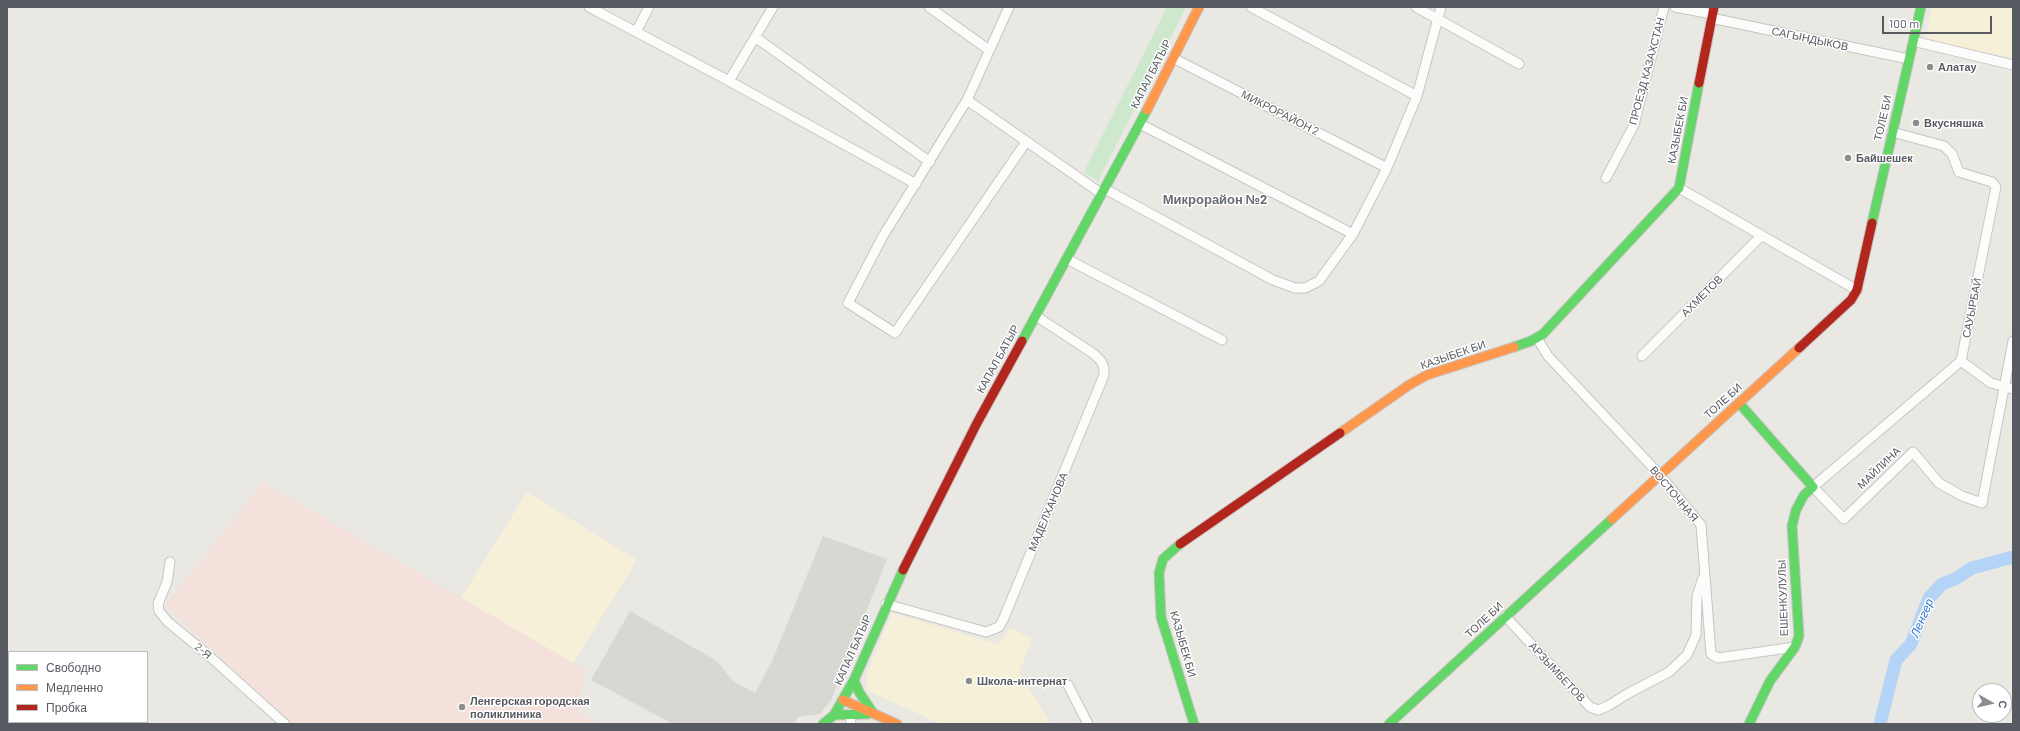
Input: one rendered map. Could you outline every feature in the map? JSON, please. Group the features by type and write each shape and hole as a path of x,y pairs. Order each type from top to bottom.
{"main road":[{"name":"КАПАЛ БАТЫР","path":"823,724 834,715 854,680 914,543 969,437 1140,124 1199,7"},
{"name":"ТОЛЕ БИ","path":"1394,722 1505,616 1851,300 1857,290 1921,7"},
{"name":"КАЗЫБЕК БИ","path":"1194,724 1161,617 1160,573 1163,559 1172,550 1409,385 1427,375 1537,338 1543,334 1679,188 1712,13"},
{"name":"МАЙЛИНА","path":"1739,403 1813,487"},
{"name":"ЕШЕНКУЛУЛЫ","path":"1748,724 1770,681 1795,647 1798,636 1792,526 1796,510 1804,495 1813,487"},
{"path":"854,680 859,692 874,714"},
{"path":"843,700 897,724"},
{"path":"834,715 874,714"}],"street":[{"path":"589,7 729,81 916,184"},
{"path":"636,32 649,7"},
{"path":"729,81 773,7"},
{"path":"929,7 989,50"},
{"path":"1010,7 966,100 930,162 883,236 848,303 895,333 1026,142"},
{"path":"1251,7 1417,96"},
{"path":"1416,7 1519,64"},
{"path":"966,100 1026,142 1103,192 1273,280 1295,288 1305,288 1319,281 1353,234 1387,168 1417,96 1441,7"},
{"name":"ПРОЕЗД КАЗАХСТАН","path":"1606,178 1634,125 1664,7"},
{"name":"САГЫНДЫКОВ","path":"1675,7 1712,13 1909,59"},
{"path":"755,37 930,162"},
{"path":"1913,41 2013,65"},
{"name":"МИКРОРАЙОН 2","path":"1173,58 1387,168"},
{"path":"1140,124 1353,234"},
{"name":"САУЫРБАЙ","path":"1892,132 1944,146 1952,154 1959,172 1992,182 1996,187 1961,362"},
{"path":"1679,188 1857,290"},
{"name":"АХМЕТОВ","path":"1642,356 1761,236"},
{"path":"1067,259 1222,340"},
{"name":"МАДЕЛХАНОВА","path":"886,604 986,632 999,627 1003,620 1104,375 1104,368 1101,361 1094,354 1036,316"},
{"name":"ВОСТОЧНАЯ","path":"1537,338 1548,356 1659,474 1701,525 1711,654 1718,658 1795,647"},
{"name":"МАЙЛИНА","path":"1813,487 1844,519 1913,452 1939,482 1962,496 1982,503 2009,388 2013,341"},
{"path":"1813,487 1961,362 1991,383 2009,388"},
{"name":"2-Я","path":"170,562 167,582 158,604 159,611 168,622 207,654 285,724"},
{"name":"АРЗЫМБЕТОВ","path":"1505,616 1590,707 1598,710 1669,672 1687,655 1696,635 1697,596 1705,575"},
{"path":"1068,685 1088,724"},
{"path":"850,714 850,724"}],"shaded area":[{"path":"1932,7 2013,7 2013,58 1925,39"},
{"path":"263,482 585,670 578,712 599,724 292,724 165,605"},
{"path":"527,492 637,560 573,663 461,598"},
{"path":"823,536 887,559 831,700 820,714 798,717 794,724 673,724 591,680 630,611 717,661 733,681 755,693 772,661"},
{"path":"892,613 997,644 1011,628 1032,639 1019,672 1051,724 941,724 866,690 866,674"}],"green space":[{"path":"1167,7 1186,7 1098,181 1084,172"}],"waterway":[{"name":"Ленгер","path":"1880,724 1896,660 1911,644 1929,598 1942,584 1955,579 1972,568 2013,557"}],"traffic: fast":[{"path":"1872,223 1921,7"},
{"path":"1514,347 1531,341 1543,334 1679,188 1699,83"},
{"path":"1022,341 1147,110"},
{"path":"1739,403 1813,487 1804,495 1796,510 1792,526 1799,636 1795,647 1770,681 1749,724"},
{"path":"1389,724 1612,519"},
{"path":"1180,544 1163,559 1159,573 1161,617 1194,724"},
{"path":"823,724 834,715 854,680 903,570"},
{"path":"854,680 859,692 873,713"},
{"path":"834,715 868,714"}],"traffic: slow":[{"path":"1147,110 1199,7"},
{"path":"1340,433 1409,385 1427,375 1514,347"},
{"path":"1612,519 1799,348"},
{"path":"843,700 897,724"}],"traffic: jam":[{"path":"1699,83 1714,7"},
{"path":"1799,348 1851,300 1857,290 1872,223"},
{"path":"903,570 977,423 1022,341"},
{"path":"1180,544 1340,433"}],"place":[{"name":"Алатау","path":"1930,67"},
{"name":"Вкусняшка","path":"1916,123"},
{"name":"Байшешек","path":"1848,158"},
{"name":"Школа-интернат","path":"969,681"},
{"name":"Ленгерская городская поликлиника","path":"462,707"}],"district":[{"name":"Микрорайон №2","path":"1215,200"}]}
